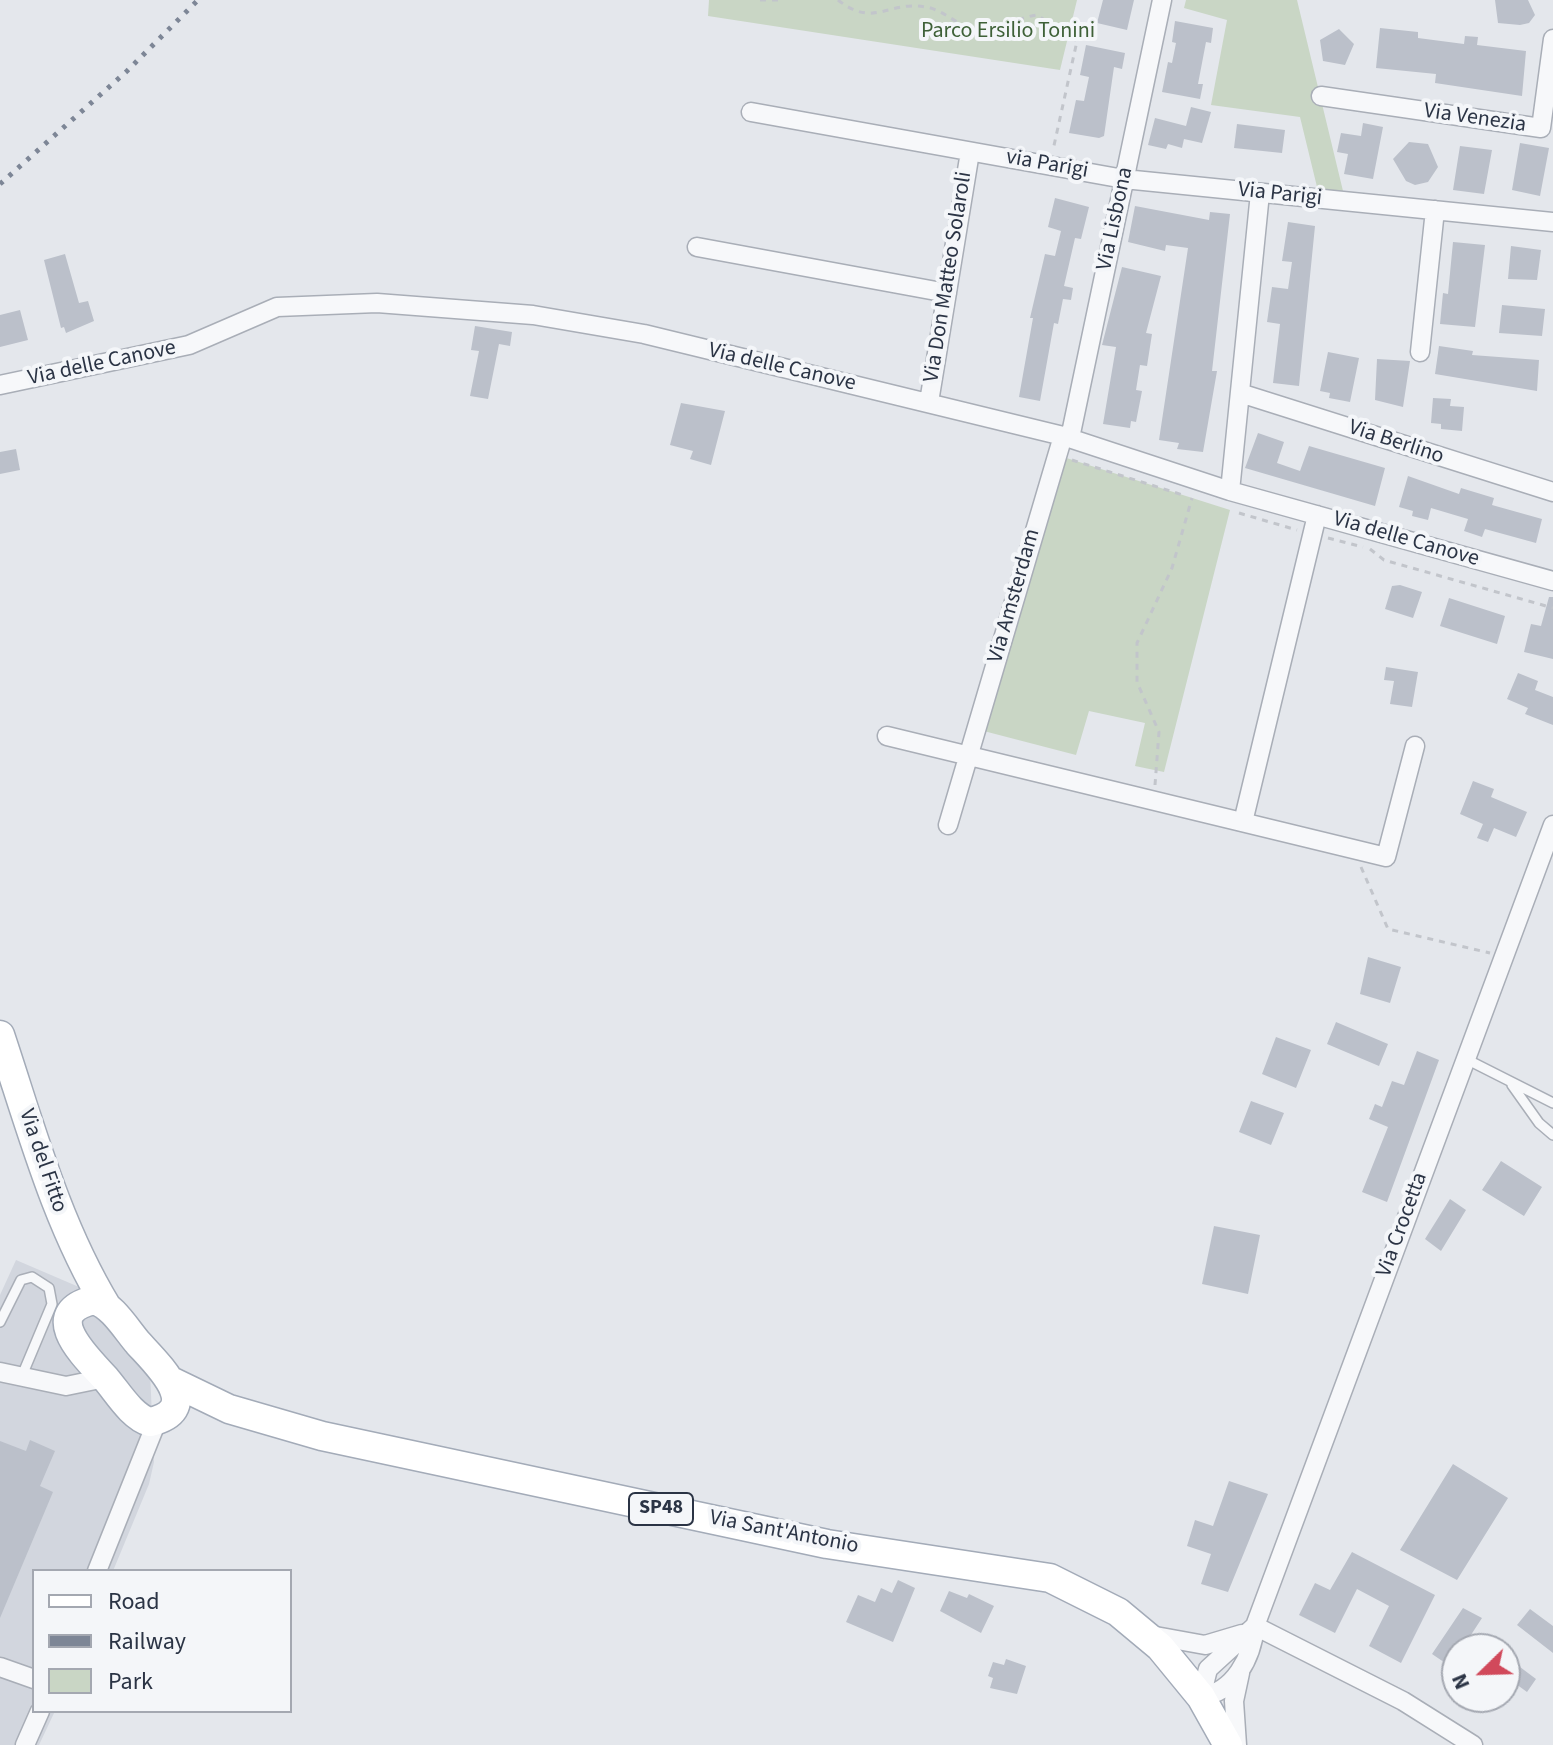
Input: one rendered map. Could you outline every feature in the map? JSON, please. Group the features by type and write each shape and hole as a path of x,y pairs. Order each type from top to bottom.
{"main road":[{"name":"Via del Fitto","path":"0,1035 71,1240 78,1275 79,1305"},
{"name":"Via del Fitto","path":"71,1240 107,1307"},
{"path":"107,1307 94,1300 79,1305 69,1316 70,1335 91,1374 157,1418 176,1397 171,1381"},
{"name":"Via Sant'Antonio","path":"107,1307 171,1381 229,1409 276,1424 827,1544 1050,1578 1090,1595 1146,1634 1201,1697 1228,1745"},
{"name":"Via Sant'Antonio","path":"157,1418 276,1424"}],"street":[{"name":"Via Lisbona","path":"1067,437 1162,0"},
{"name":"Via Venezia","path":"1321,96 1541,128 1553,39"},
{"path":"751,112 970,152"},
{"name":"via Parigi","path":"970,152 1124,179"},
{"name":"Via Don Matteo Solaroli","path":"929,402 970,152"},
{"name":"Via Parigi","path":"1124,179 1553,222"},
{"path":"1230,491 1260,193"},
{"path":"1420,352 1435,210"},
{"path":"697,247 947,293"},
{"name":"Via delle Canove","path":"0,385 189,345 277,307 377,303 588,323 1067,437 1230,491 1553,581"},
{"name":"Via Berlino","path":"1240,393 1553,492"},
{"name":"Via Amsterdam","path":"948,825 1067,437"},
{"path":"1243,822 1317,515"},
{"path":"887,736 1386,857 1415,746"},
{"name":"Via Crocetta","path":"1201,1697 1208,1669 1252,1629 1503,956 1546,863 1553,825"},
{"path":"0,1372 50,1385 91,1374"},
{"path":"98,1569 157,1418"},
{"path":"1146,1634 1205,1645 1252,1629 1420,1710 1473,1745"},
{"name":"Via Crocetta","path":"1201,1697 1224,1690 1241,1667 1254,1641 1252,1629"},
{"path":"0,1667 32,1678"},
{"path":"1237,1745 1234,1701 1241,1667"},
{"path":"25,1745 39,1713"}],"lane":[{"path":"1464,1058 1553,1103"},
{"path":"1503,1078 1521,1096 1539,1123 1553,1135"},
{"path":"0,1322 21,1280 32,1277 49,1288 52,1304 21,1378"}],"path":[{"path":"760,0 778,0"},
{"path":"838,0 855,14 880,13 907,5 930,7 965,26 989,31 1015,18 1037,15 1077,41 1050,166"},
{"path":"1154,801 1159,732 1137,682 1137,643 1172,568 1192,498"},
{"path":"1353,849 1388,929 1503,956"}],"shaded area":[{"path":"16,1260 79,1287 150,1371 154,1462 149,1484 114,1569 32,1569 32,1713 54,1713 39,1745 0,1745 0,1295"}],"green space":[{"name":"Parco Ersilio Tonini","path":"709,0 1077,0 1060,70 708,16"},
{"path":"1186,0 1297,0 1343,191 1318,191 1300,117 1211,105 1227,20 1184,8"},
{"path":"1057,455 1230,510 1164,772 1135,766 1145,723 1089,711 1076,755 976,729"}],"building":[{"path":"1103,0 1134,0 1127,30 1097,23"},
{"path":"1495,0 1528,0 1535,15 1529,23 1520,25 1498,23"},
{"path":"1175,21 1213,28 1211,43 1206,42 1198,84 1203,84 1200,99 1162,92 1168,62 1172,63 1176,43 1172,42"},
{"path":"1380,28 1418,32 1418,38 1464,44 1465,36 1478,37 1477,45 1526,51 1522,96 1435,83 1436,74 1376,68"},
{"path":"1339,29 1354,44 1345,65 1323,61 1320,40"},
{"path":"1086,45 1125,53 1122,69 1114,67 1104,136 1099,138 1069,133 1076,100 1084,101 1089,77 1080,75"},
{"path":"1191,107 1211,112 1202,143 1184,139 1182,148 1168,144 1166,149 1148,145 1155,118 1186,126"},
{"path":"1363,123 1383,127 1373,179 1344,174 1348,154 1337,152 1341,133 1361,136"},
{"path":"1237,124 1285,130 1282,153 1234,148"},
{"path":"1409,142 1428,144 1438,167 1428,182 1415,185 1406,181 1393,159"},
{"path":"1520,143 1549,148 1540,196 1512,190"},
{"path":"1460,146 1492,150 1484,194 1453,190"},
{"path":"1055,198 1089,207 1081,239 1075,238 1064,286 1073,288 1071,300 1063,299 1058,324 1054,323 1040,401 1019,397 1033,318 1030,318 1045,254 1055,256 1061,231 1048,227"},
{"path":"1135,206 1209,220 1210,212 1230,214 1212,371 1217,371 1203,452 1177,449 1179,443 1159,440 1188,248 1166,245 1165,251 1128,242"},
{"path":"1288,222 1315,226 1299,386 1273,383 1280,324 1267,322 1272,287 1288,289 1292,262 1282,261"},
{"path":"1453,242 1485,245 1475,327 1440,324 1443,293 1448,294"},
{"path":"1511,246 1541,250 1537,280 1508,279"},
{"path":"65,254 79,303 88,301 94,321 66,333 64,327 61,328 44,260"},
{"path":"1122,267 1161,276 1146,333 1152,334 1147,366 1140,365 1136,390 1142,391 1136,422 1131,421 1130,428 1103,424 1116,347 1102,345"},
{"path":"1502,305 1545,309 1542,336 1499,333"},
{"path":"20,310 28,340 0,347 0,315"},
{"path":"475,326 512,332 510,346 499,344 488,399 470,396 479,351 471,350"},
{"path":"1439,346 1473,351 1472,355 1539,360 1537,391 1435,374"},
{"path":"1328,352 1359,358 1350,402 1329,398 1330,393 1320,391"},
{"path":"1377,359 1410,361 1403,407 1375,400"},
{"path":"1433,398 1451,399 1450,406 1464,407 1462,431 1441,429 1441,424 1431,423"},
{"path":"681,403 725,411 711,465 690,459 693,451 670,445"},
{"path":"1258,433 1284,442 1277,463 1300,471 1309,446 1385,468 1375,506 1245,468"},
{"path":"16,449 20,470 0,474 0,452"},
{"path":"1408,476 1459,494 1461,488 1494,498 1492,505 1542,519 1536,543 1485,529 1482,537 1464,531 1468,519 1431,508 1428,520 1412,516 1413,511 1399,507"},
{"path":"1400,585 1422,592 1413,618 1385,609 1392,586"},
{"path":"1549,597 1553,597 1553,659 1524,652 1531,624 1541,626"},
{"path":"1449,598 1505,616 1497,644 1440,626"},
{"path":"1386,667 1418,672 1412,707 1390,704 1394,681 1384,680"},
{"path":"1518,673 1538,681 1535,690 1553,697 1553,725 1525,714 1528,708 1507,699"},
{"path":"1473,781 1494,789 1491,797 1527,812 1516,837 1494,828 1488,842 1477,838 1483,824 1460,814"},
{"path":"1368,957 1401,967 1390,1003 1360,994"},
{"path":"1336,1022 1388,1044 1379,1066 1327,1044"},
{"path":"1276,1037 1311,1050 1296,1088 1262,1074"},
{"path":"1417,1051 1439,1060 1387,1202 1362,1192 1388,1127 1369,1119 1375,1104 1382,1107 1392,1081 1404,1085"},
{"path":"1251,1101 1284,1113 1271,1145 1239,1132"},
{"path":"1501,1161 1542,1187 1524,1216 1482,1190"},
{"path":"1450,1199 1466,1210 1441,1251 1425,1239"},
{"path":"1214,1226 1260,1235 1248,1294 1202,1284"},
{"path":"30,1440 55,1451 40,1486 53,1492 0,1618 0,1441 26,1451"},
{"path":"1453,1464 1508,1498 1457,1580 1400,1550"},
{"path":"1229,1481 1268,1494 1228,1592 1201,1584 1211,1554 1187,1546 1195,1520 1213,1526"},
{"path":"1352,1552 1435,1595 1401,1663 1369,1646 1389,1606 1357,1589 1335,1633 1299,1615 1315,1583 1330,1590"},
{"path":"898,1580 915,1588 893,1642 846,1622 858,1595 875,1602 881,1588 892,1593"},
{"path":"949,1591 967,1598 969,1594 994,1606 981,1633 940,1611"},
{"path":"1463,1608 1482,1618 1472,1633 1446,1633"},
{"path":"1530,1609 1553,1626 1553,1653 1517,1625"},
{"path":"1441,1641 1441,1660 1432,1654"},
{"path":"1006,1659 1026,1666 1017,1694 990,1688 993,1678 988,1676 993,1662 1004,1665"},
{"path":"1521,1668 1536,1679 1527,1692 1521,1688"}],"railway":[{"path":"0,184 127,71 198,0"}]}
